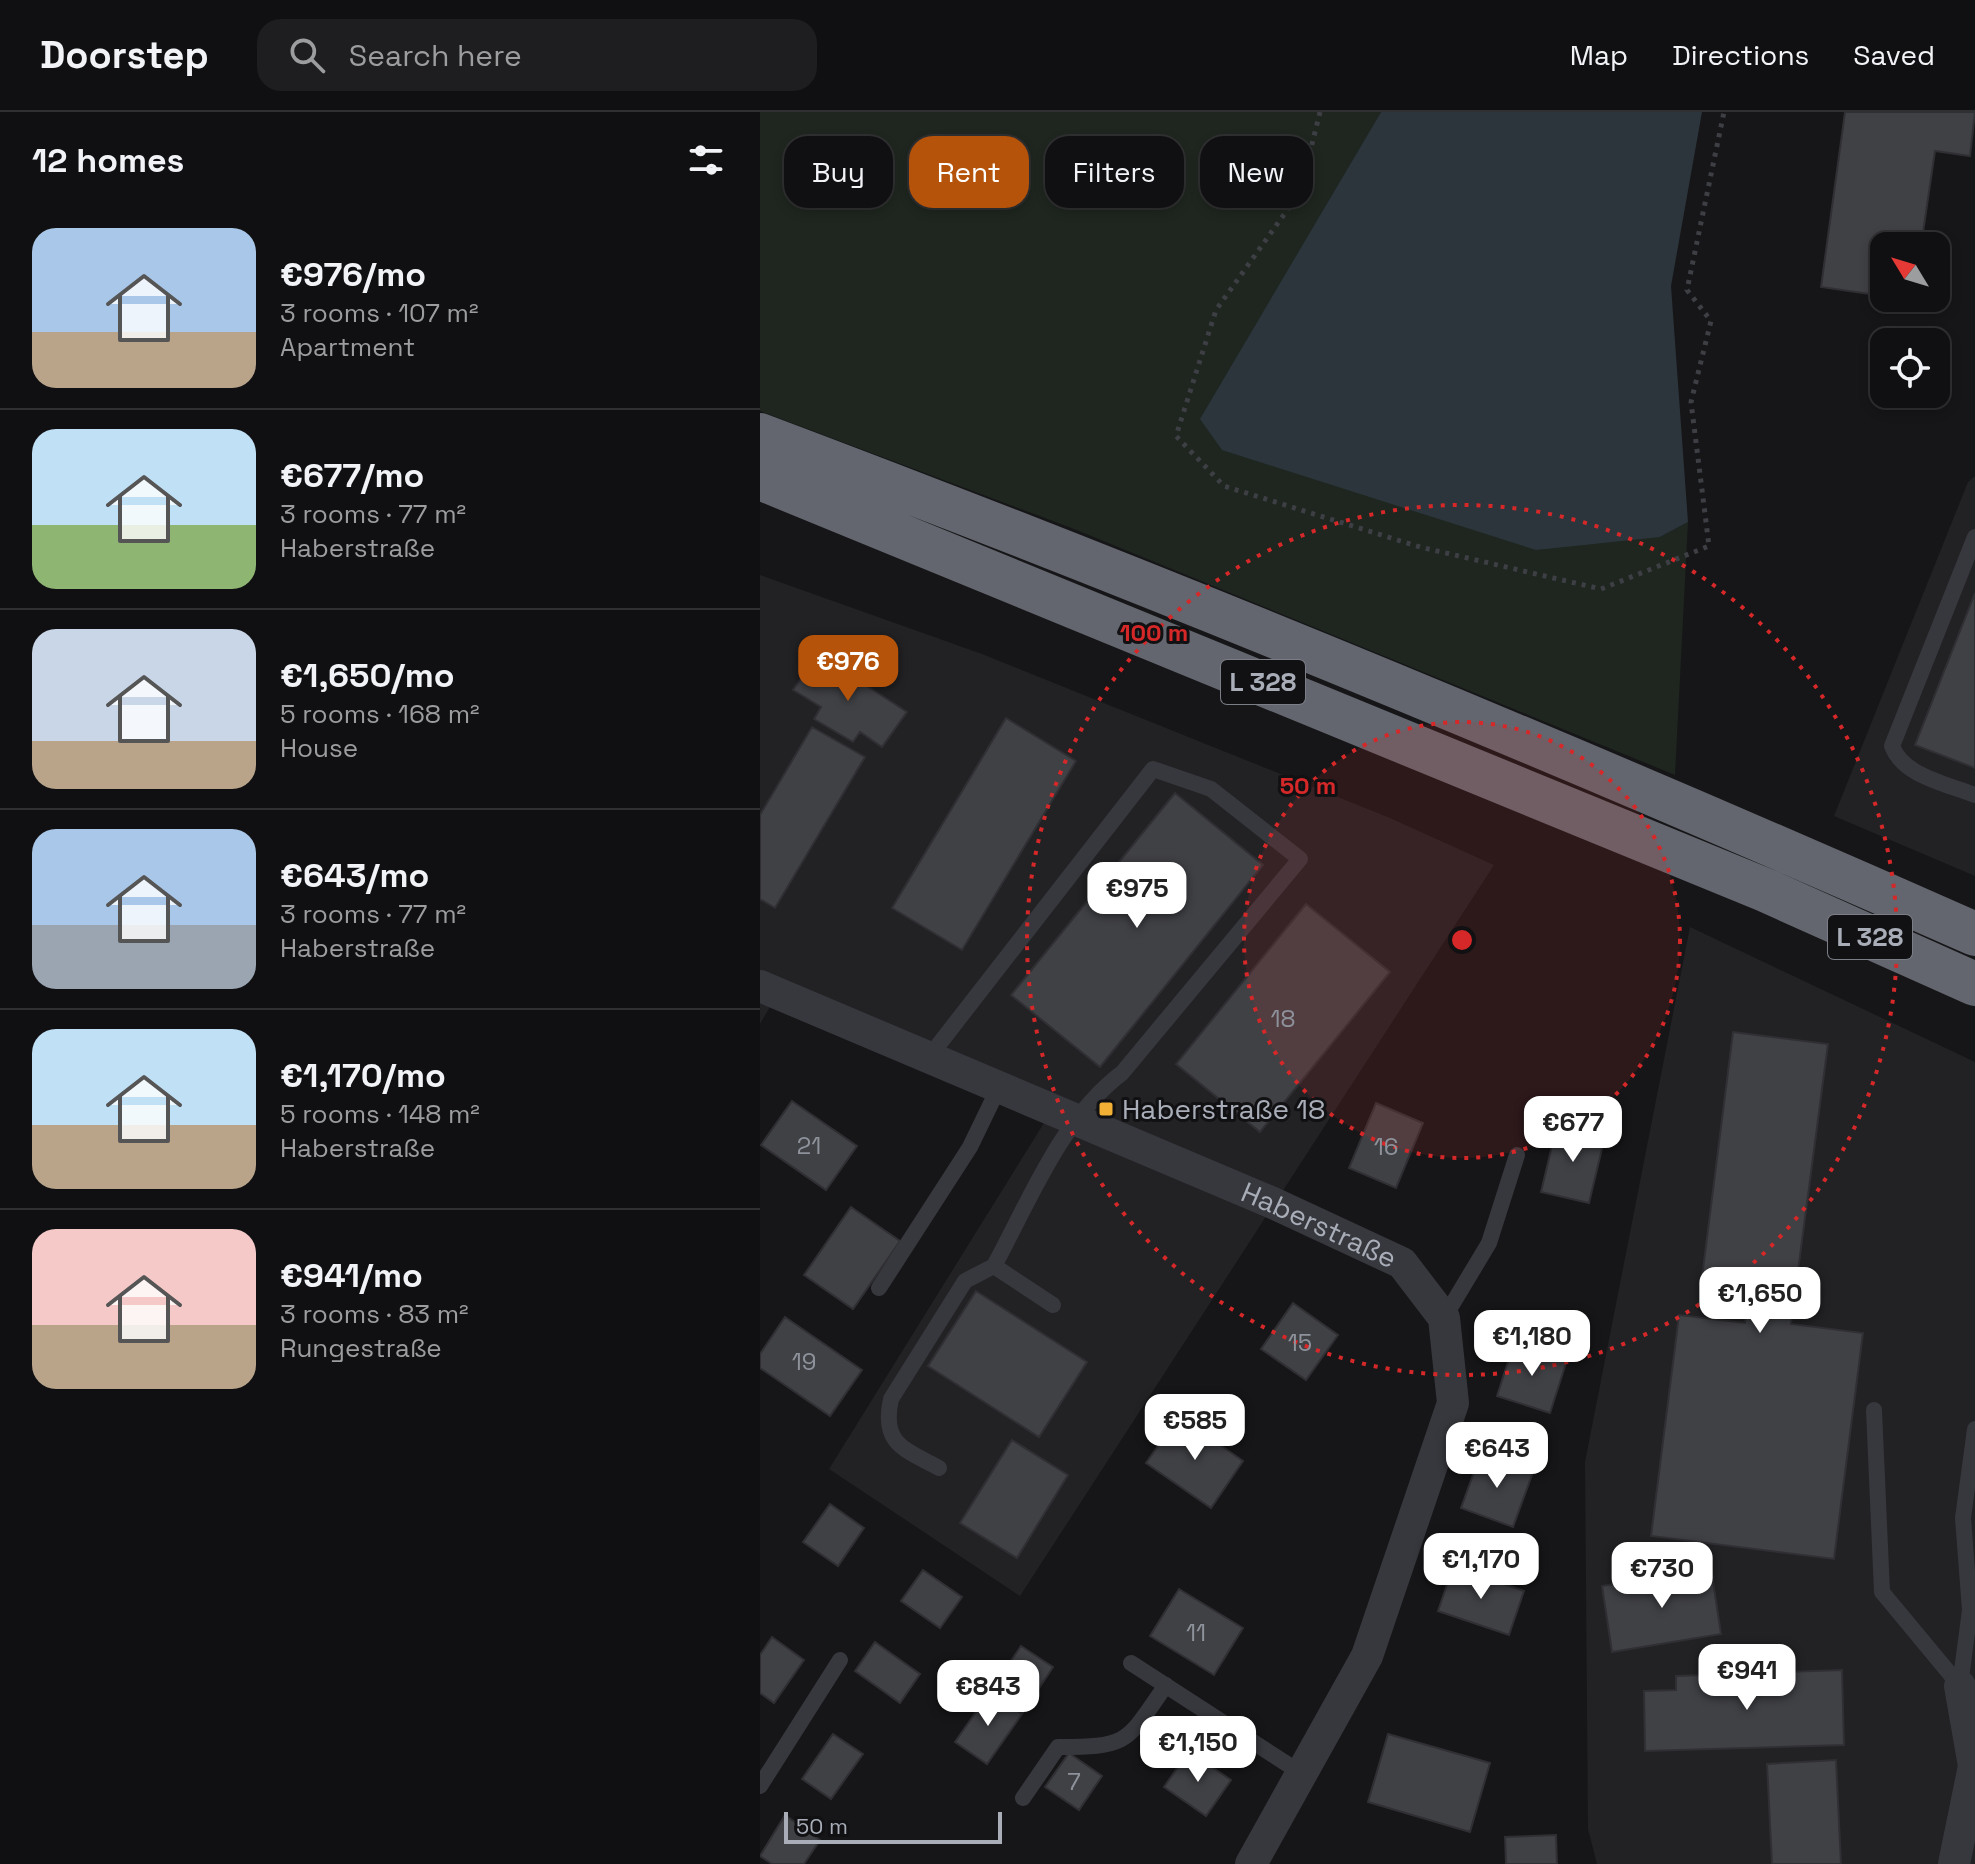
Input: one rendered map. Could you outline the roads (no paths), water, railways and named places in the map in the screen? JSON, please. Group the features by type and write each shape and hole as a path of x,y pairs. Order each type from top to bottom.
{"highway":[{"name":"L 328","path":"760,435 936,501 1681,805 1975,934"},
{"name":"L 328","path":"760,478 1735,878 1975,984"}],"street":[{"name":"Haberstraße","path":"760,986 1273,1203 1402,1263 1444,1318"},
{"path":"1251,1864 1367,1656 1453,1403 1444,1318"},
{"path":"1954,1864 1974,1766 1960,1686"}],"lane":[{"path":"1975,537 1892,746 1897,759 1909,769 1975,795"},
{"path":"929,1057 1153,769 1211,789 1300,859 1122,1073 1094,1094 1075,1120 994,1266 965,1281 891,1399 886,1421 890,1436 904,1449 939,1468"},
{"path":"879,1288 970,1147 999,1087"},
{"path":"1444,1318 1489,1243 1517,1155"},
{"path":"994,1266 1053,1305"},
{"path":"1874,1410 1882,1592 1960,1686"},
{"path":"1960,1686 1970,1610 1963,1518 1975,1429"},
{"path":"760,1786 840,1660"},
{"path":"1131,1663 1301,1773"},
{"path":"1023,1798 1058,1747 1107,1747 1132,1733 1166,1685"}],"place":[{"name":"Haberstraße 18","path":"1106,1109"}]}
